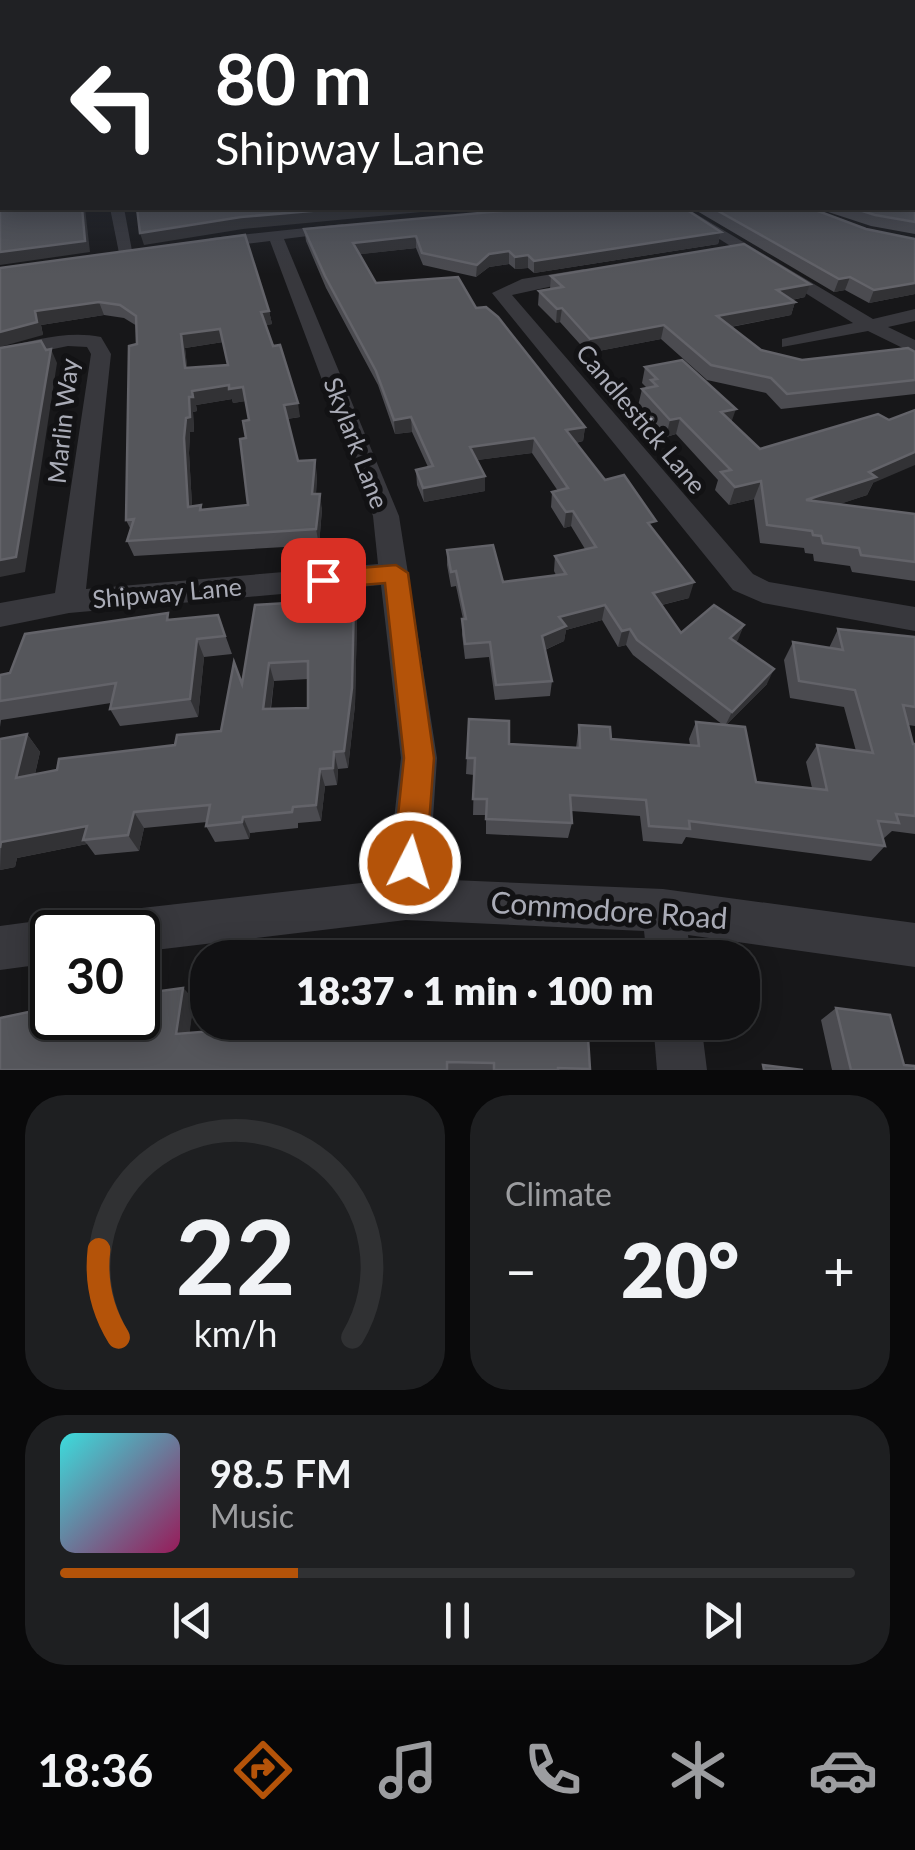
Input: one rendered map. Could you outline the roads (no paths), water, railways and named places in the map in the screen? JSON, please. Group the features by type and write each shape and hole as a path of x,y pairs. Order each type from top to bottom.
{"street":[{"path":"116,210 127,253"},
{"path":"680,210 915,348"},
{"path":"201,244 354,227"},
{"name":"Skylark Lane","path":"275,235 386,516 419,758 406,898"},
{"path":"704,254 744,248"},
{"path":"109,256 146,251"},
{"name":"Candlestick Lane","path":"606,270 504,290 501,294 743,582 764,592 915,619"},
{"path":"789,343 915,316"},
{"name":"Marlin Way","path":"0,354 68,340 94,341 101,354 69,602"},
{"name":"Shipway Lane","path":"0,615 69,602 396,573"},
{"name":"Commodore Road","path":"160,928 406,898 663,910 915,946"},
{"path":"663,910 667,940"},
{"path":"0,948 30,944"},
{"path":"678,1040 682,1070"}]}
